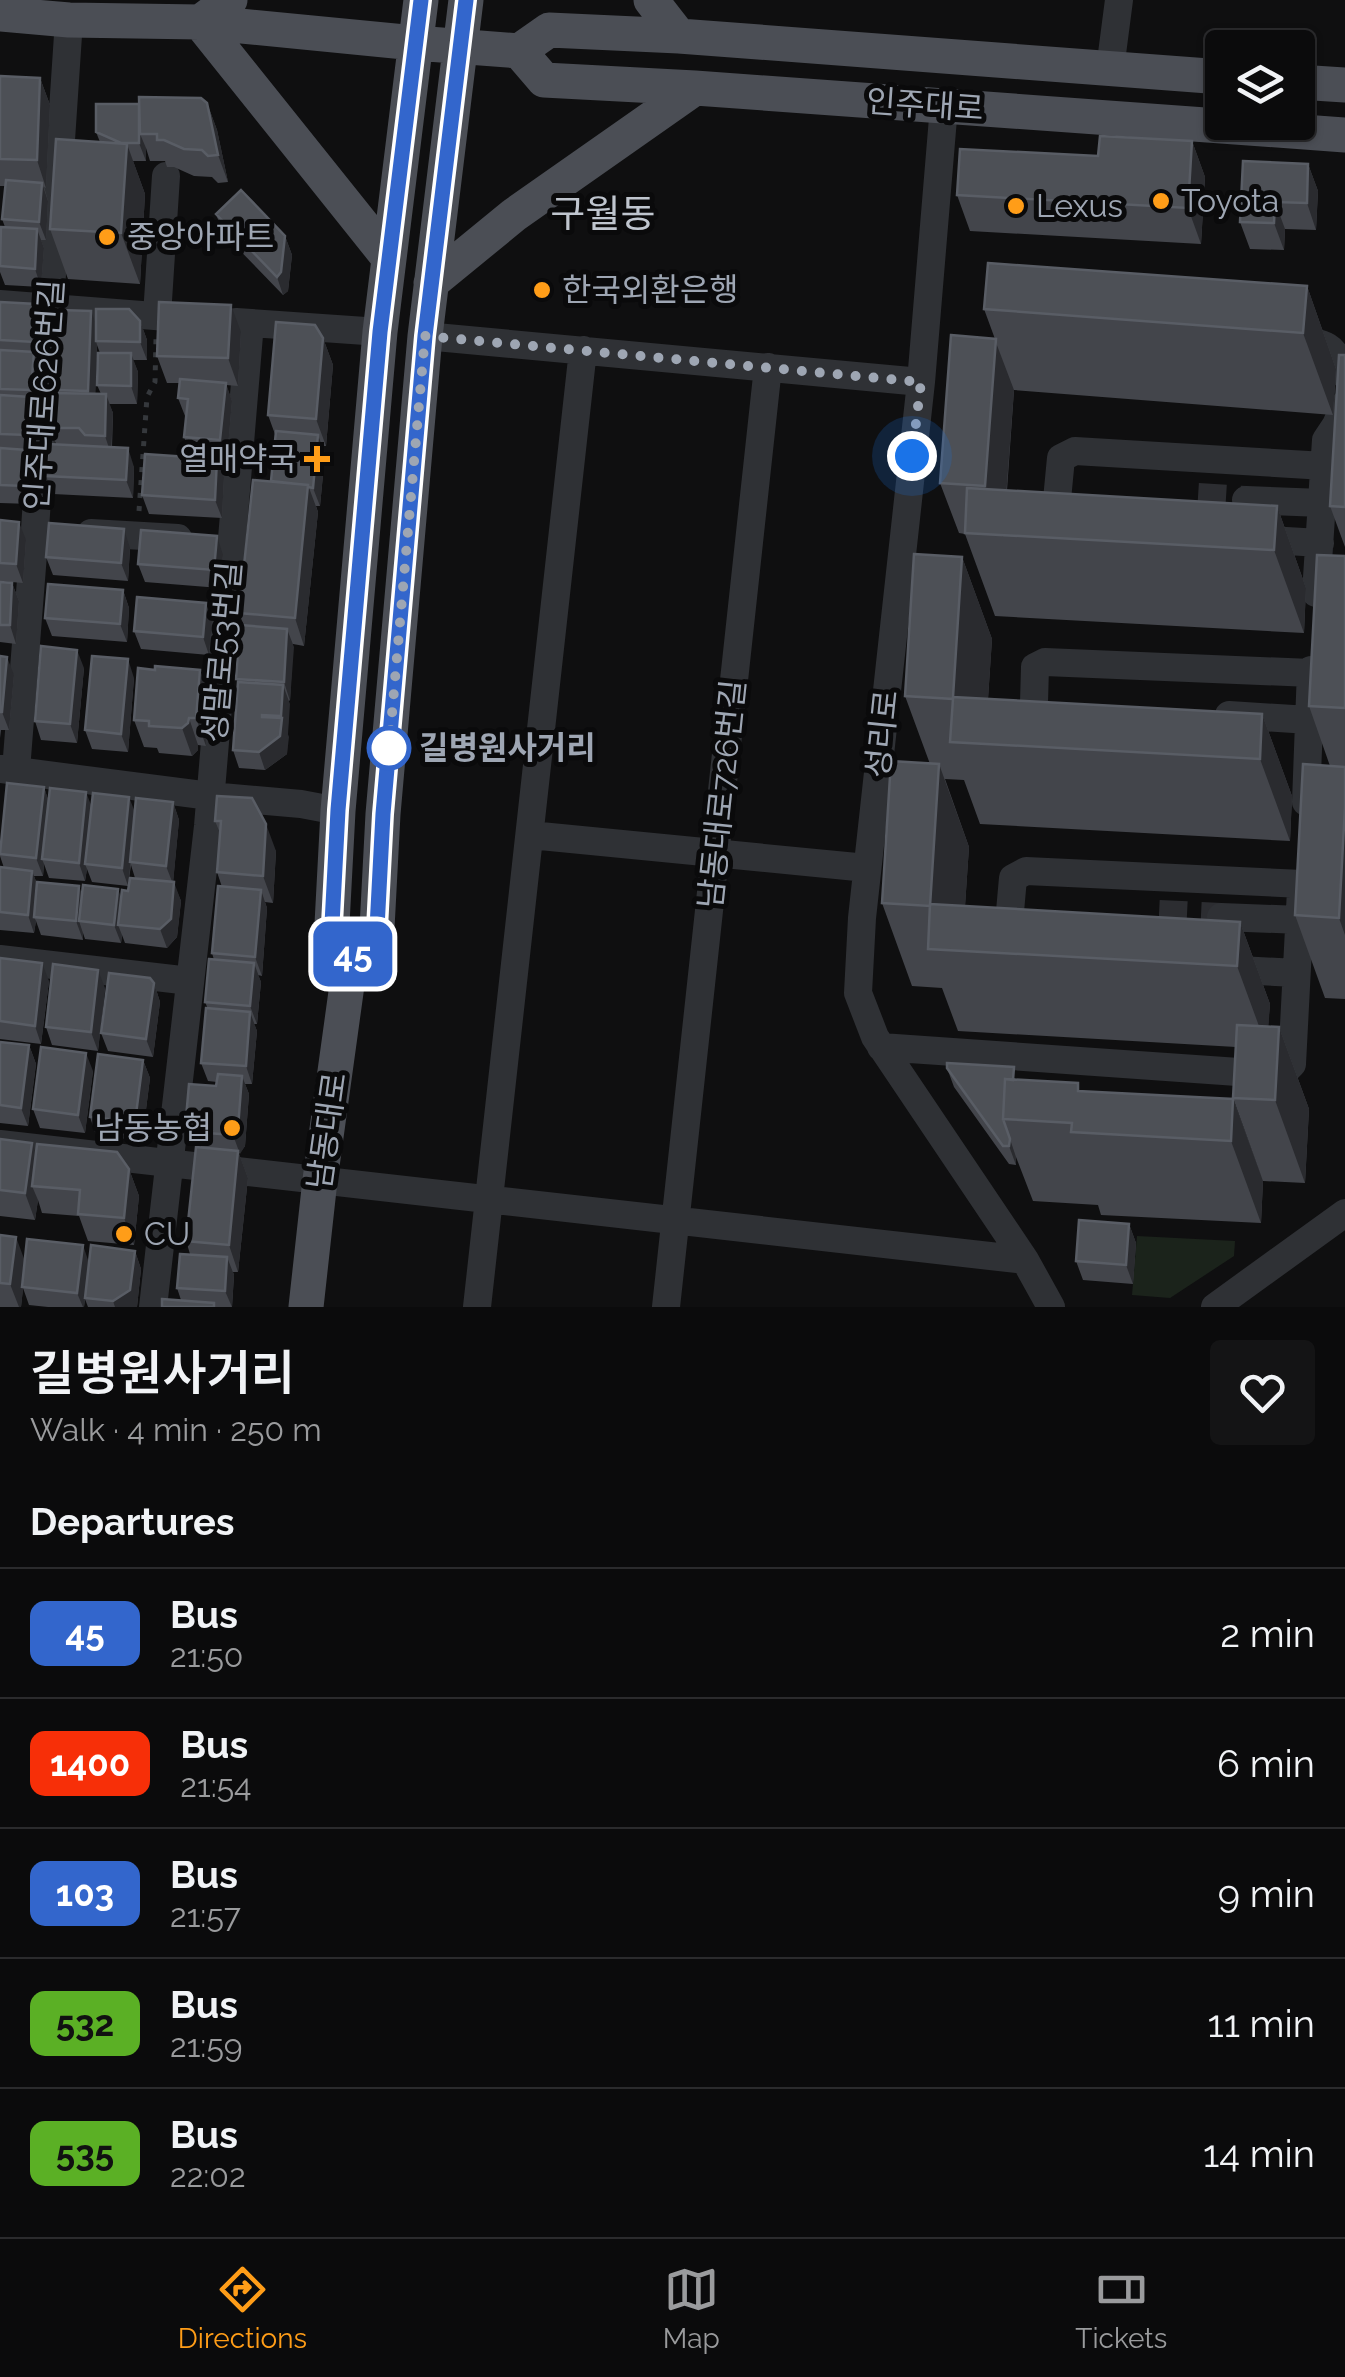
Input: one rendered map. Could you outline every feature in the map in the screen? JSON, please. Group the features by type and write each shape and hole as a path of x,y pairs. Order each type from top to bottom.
{"main road":[{"path":"230,0 200,22 388,257"},
{"path":"351,956 332,924 338,810 380,332 421,0"},
{"name":"남동대로","path":"306,1307 351,956 377,928 383,814 425,336 466,0"},
{"path":"651,0 679,36"},
{"name":"인주대로","path":"0,14 69,20 200,22 519,51 549,30 679,36 1205,76"},
{"name":"인주대로","path":"519,51 544,80 1345,136"},
{"path":"1315,83 1345,85"},
{"path":"431,283 514,215 695,88"}],"street":[{"path":"1110,69 1119,0"},
{"name":"인주대로626번길","path":"8,769 35,530 69,20"},
{"name":"성리로","path":"944,106 921,382 858,992 881,1047 1024,1260 1051,1307"},
{"path":"157,316 166,176"},
{"path":"0,304 380,332"},
{"name":"성말로53번길","path":"153,1307 210,796 250,323"},
{"path":"425,336 921,382"},
{"path":"1265,338 1324,343 1338,355 1345,375"},
{"path":"477,1307 583,350"},
{"name":"남동대로726번길","path":"666,1307 768,368"},
{"path":"881,1047 1047,1068 1244,1082 1280,1075 1292,1064 1308,832 1298,757 1309,720 1326,440 1345,404"},
{"path":"1094,530 1076,528 1056,510 1061,458 1075,451 1325,466"},
{"path":"1246,500 1322,504"},
{"path":"0,527 231,541"},
{"path":"1226,537 1320,543"},
{"path":"1064,749 1046,748 1032,737 1035,667 1045,662 1311,673"},
{"path":"1229,715 1309,720"},
{"path":"8,769 338,810"},
{"path":"530,835 868,868"},
{"path":"1027,959 1007,945 1013,878 1026,871 1302,884"},
{"path":"1222,917 1300,920"},
{"path":"0,959 190,981"},
{"path":"1200,968 1296,974"},
{"path":"0,1144 1024,1260"},
{"path":"1215,1307 1345,1213"}],"path":[{"path":"137,536 157,316"}],"shaded area":[{"path":"1137,1236 1235,1241 1234,1256 1170,1298 1132,1295"}],"building":[{"path":"0,76 40,78 37,160 0,159"},
{"path":"139,97 201,98 207,103 218,155 208,156 202,150 157,140 157,134 140,134"},
{"path":"96,104 139,104 139,143 121,143 96,132"},
{"path":"1100,136 1192,141 1188,208 957,195 960,149 1098,156"},
{"path":"56,139 127,144 121,233 50,229"},
{"path":"1243,161 1308,164 1307,203 1275,202 1274,223 1240,222"},
{"path":"6,180 42,183 39,222 2,219"},
{"path":"241,190 285,236 277,277 216,214"},
{"path":"1,227 37,229 35,269 0,266"},
{"path":"988,263 1307,286 1303,333 984,309"},
{"path":"0,302 36,304 34,342 0,340"},
{"path":"159,302 231,305 228,358 157,356"},
{"path":"96,309 129,309 140,321 140,342 96,341"},
{"path":"59,310 91,311 88,391 56,390"},
{"path":"276,322 315,325 323,338 316,419 268,415"},
{"path":"951,335 996,339 985,486 940,483"},
{"path":"0,350 34,352 31,390 0,389"},
{"path":"98,353 131,353 131,386 97,385"},
{"path":"1339,355 1345,355 1345,507 1330,506"},
{"path":"180,379 226,383 220,440 184,437 188,399 178,398"},
{"path":"51,393 106,394 105,436 85,435 79,428 50,428"},
{"path":"0,395 30,397 28,435 0,434"},
{"path":"276,431 318,435 313,488 271,481"},
{"path":"48,444 128,448 126,480 46,476"},
{"path":"0,448 26,450 25,486 0,485"},
{"path":"145,454 217,459 215,500 142,495"},
{"path":"253,480 308,485 295,618 239,613"},
{"path":"967,488 1277,506 1274,550 965,533"},
{"path":"0,520 19,522 16,564 0,563"},
{"path":"49,523 124,529 121,563 46,557"},
{"path":"141,530 217,536 214,570 138,564"},
{"path":"914,554 962,557 953,697 1262,714 1260,759 950,742 953,699 905,696"},
{"path":"1317,555 1345,556 1345,708 1309,706"},
{"path":"0,582 12,583 10,625 0,625"},
{"path":"48,584 123,590 120,624 45,618"},
{"path":"137,597 206,603 203,637 134,631"},
{"path":"240,625 287,629 284,682 236,679"},
{"path":"41,646 77,650 70,724 35,721"},
{"path":"0,656 7,657 2,712 0,712"},
{"path":"92,656 128,659 121,734 85,730"},
{"path":"155,666 200,670 196,718 189,718 182,728 149,726 149,721 134,720 138,668 155,670"},
{"path":"238,682 283,685 281,716 262,715 282,718 280,736 259,752 233,750"},
{"path":"891,761 939,764 930,906 882,903"},
{"path":"1303,764 1345,767 1339,918 1295,915"},
{"path":"7,783 44,787 36,858 0,854"},
{"path":"50,788 86,792 79,863 42,859"},
{"path":"93,793 129,797 122,868 85,864"},
{"path":"217,796 252,798 266,824 263,876 217,872 221,821 215,821"},
{"path":"136,798 173,802 166,866 130,862"},
{"path":"0,867 32,871 28,915 0,912"},
{"path":"130,878 174,882 171,919 160,929 118,925 122,890 128,891"},
{"path":"37,882 79,886 76,921 34,917"},
{"path":"83,885 118,889 114,925 79,921"},
{"path":"218,886 261,890 255,957 212,953"},
{"path":"930,904 1240,922 1237,966 928,949"},
{"path":"0,958 42,963 35,1026 0,1021"},
{"path":"209,959 254,963 250,1006 205,1002"},
{"path":"53,964 98,970 91,1032 46,1027"},
{"path":"109,973 150,978 154,983 146,1039 101,1033"},
{"path":"206,1008 250,1012 246,1066 201,1063"},
{"path":"1237,1025 1279,1027 1275,1100 1233,1098"},
{"path":"0,1042 29,1045 21,1108 0,1105"},
{"path":"41,1047 86,1053 78,1115 33,1109"},
{"path":"98,1054 143,1060 135,1122 90,1117"},
{"path":"947,1063 1014,1067 1013,1080 1005,1079 1003,1119 1009,1146 1003,1146"},
{"path":"218,1074 242,1076 238,1128 233,1135 195,1132 197,1118 186,1118 189,1084 216,1086"},
{"path":"1005,1079 1078,1083 1078,1091 1233,1099 1231,1141 1071,1132 1072,1123 1003,1119"},
{"path":"0,1139 32,1143 25,1193 0,1190"},
{"path":"37,1144 117,1152 129,1169 124,1218 78,1214 80,1190 32,1186"},
{"path":"196,1147 238,1151 229,1245 186,1241"},
{"path":"1079,1220 1129,1224 1126,1265 1076,1261"},
{"path":"0,1235 16,1237 10,1284 0,1283"},
{"path":"27,1239 83,1245 77,1293 22,1287"},
{"path":"91,1245 135,1251 130,1290 113,1301 85,1298"},
{"path":"180,1254 227,1257 225,1291 177,1288"},
{"path":"162,1299 214,1303 214,1307 162,1307"}],"tunnel":[{"path":"1198,497 1246,500"},
{"path":"1159,914 1221,917"}],"bus line":[{"name":"45","path":"421,0 380,332 338,810 332,924 351,956 377,928 383,814 425,336 466,0"}],"place":[{"name":"Toyota","path":"1161,201"},
{"name":"Lexus","path":"1016,206"},
{"name":"중앙아파트","path":"107,237"},
{"name":"한국외환은행","path":"542,290"},
{"name":"열매약국","path":"317,459"},
{"name":"길병원사거리","path":"389,748"},
{"name":"남동농협","path":"232,1128"},
{"name":"CU","path":"124,1234"}],"district":[{"name":"구월동","path":"603,214"}],"route":[{"path":"389,748 425,336 921,382 912,456"}]}
